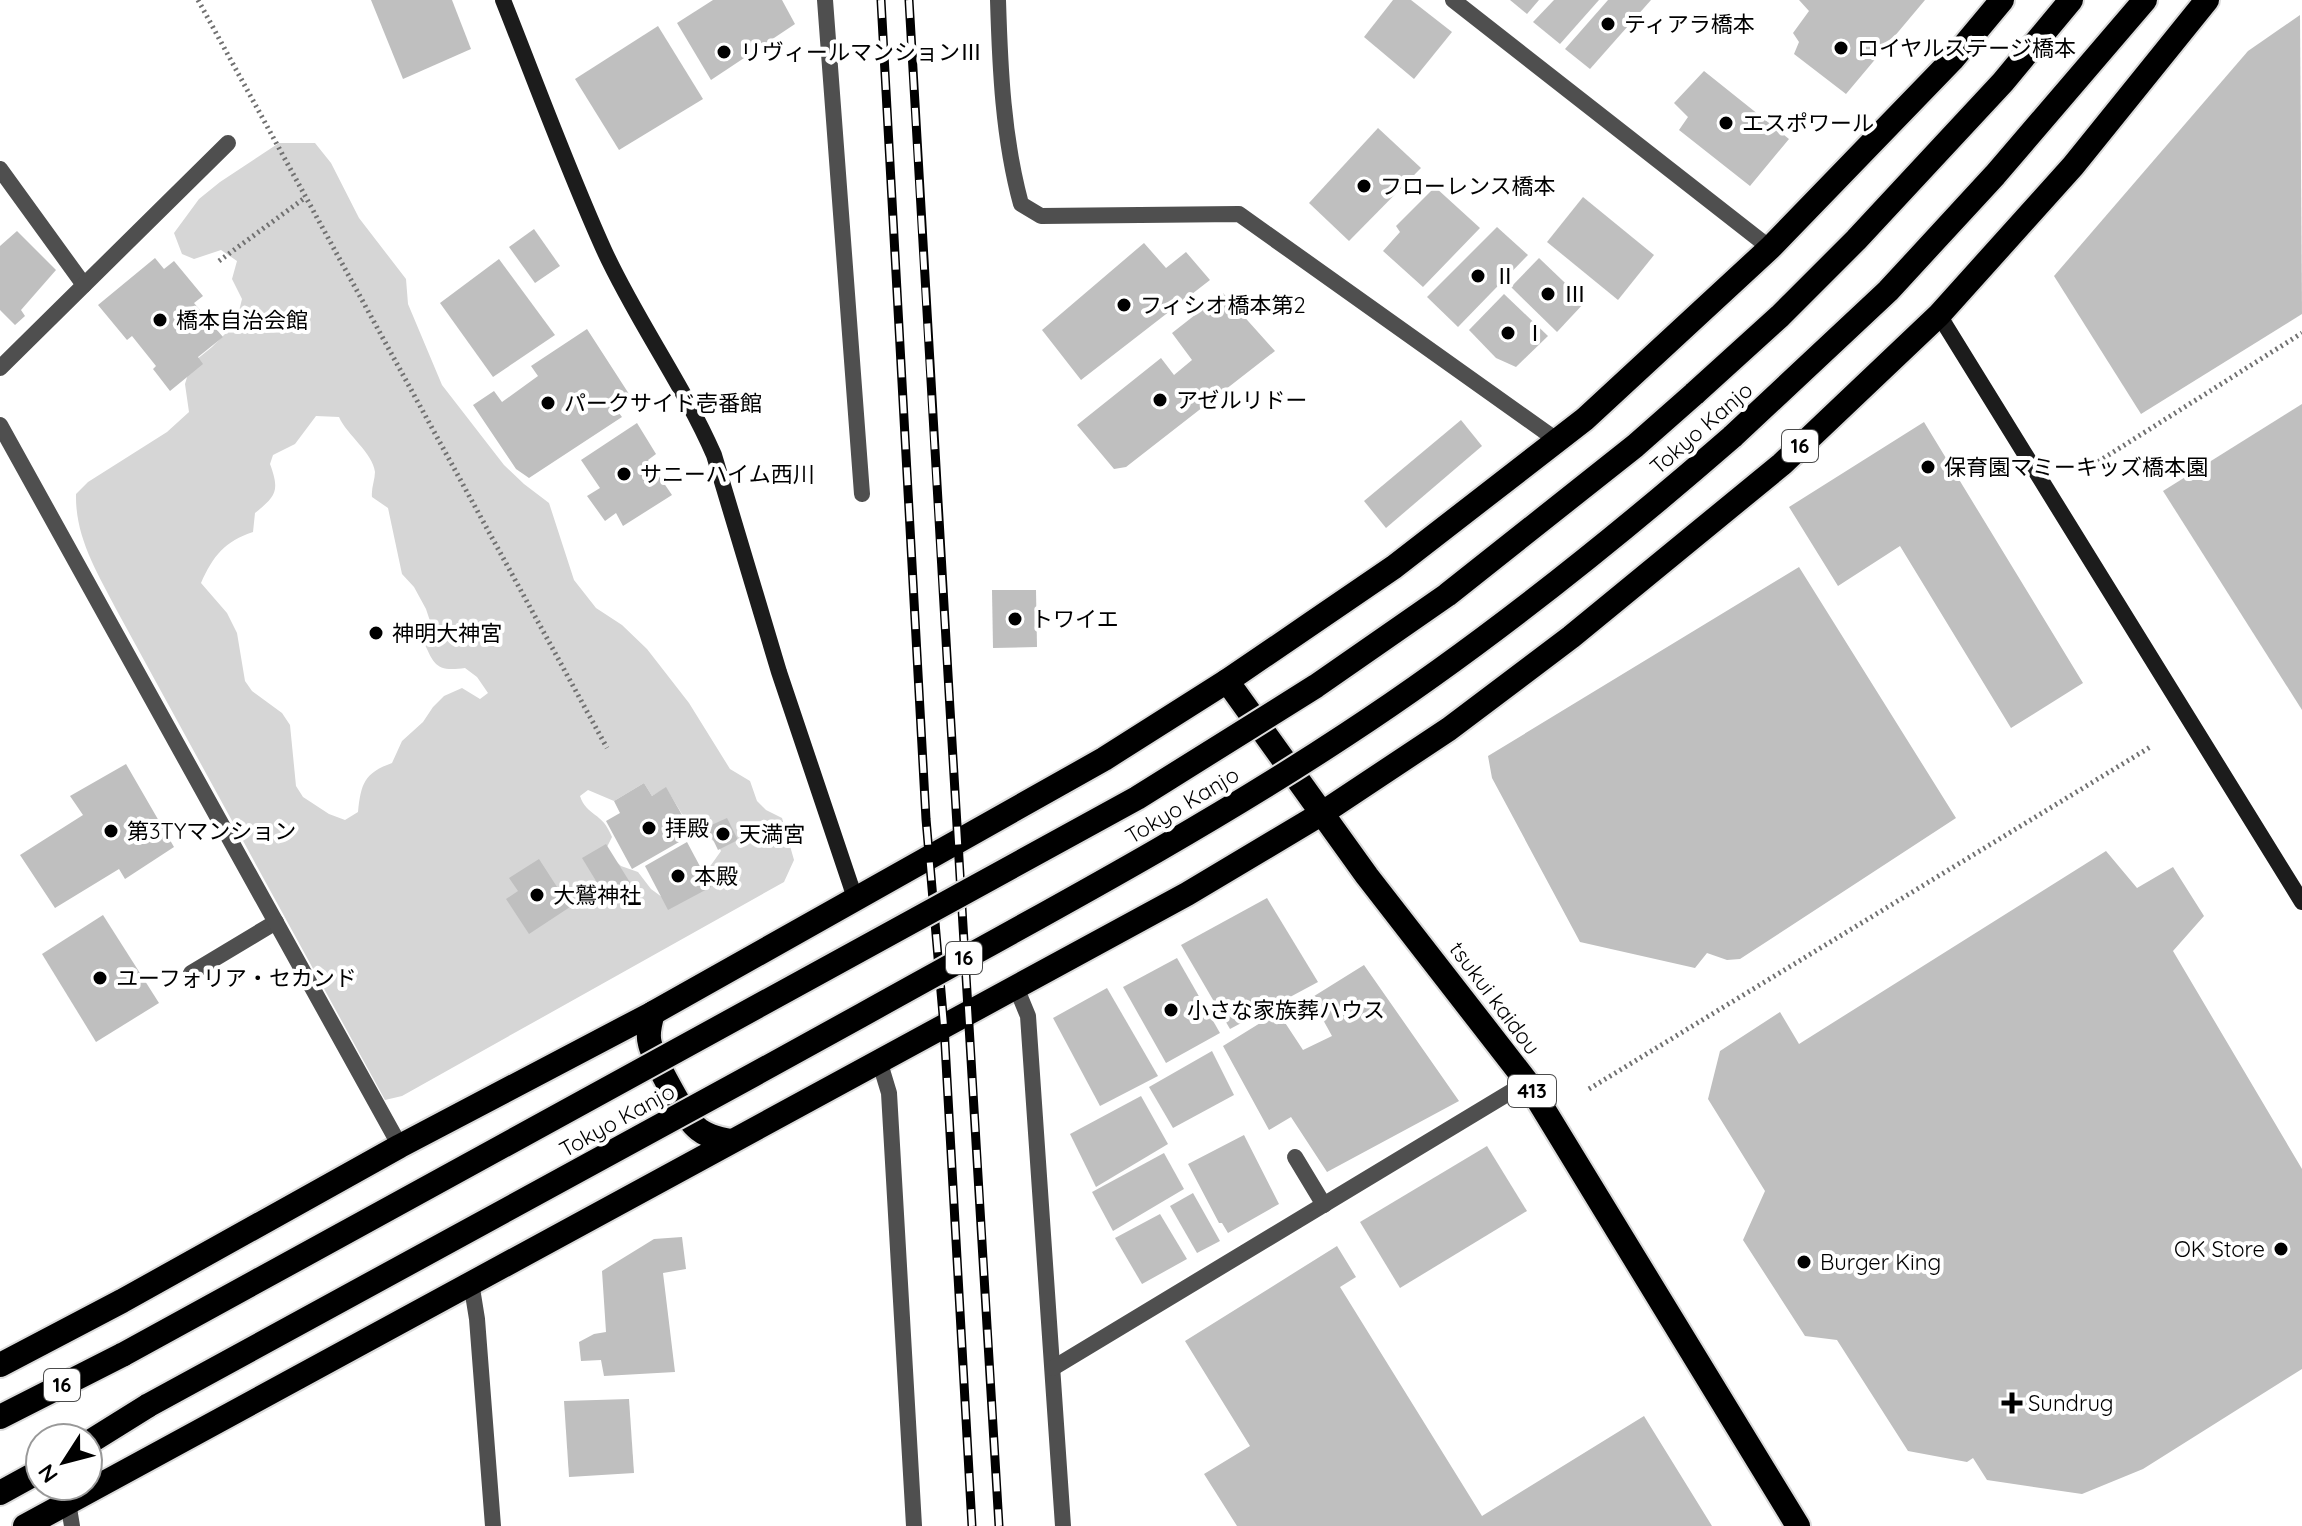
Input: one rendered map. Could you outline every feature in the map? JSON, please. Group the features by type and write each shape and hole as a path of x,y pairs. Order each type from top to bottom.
{"highway":[{"name":"16","path":"2,1360 122,1301 400,1146 653,1013 1104,759 1227,681 1394,567 1558,441 1770,248 1952,60 2002,0"},
{"name":"Tokyo Kanjo","path":"0,1417 124,1354 1137,798 1316,686 1447,595 1603,472 1780,316 1856,240 2003,82 2071,0"},
{"name":"Tokyo Kanjo","path":"104,1433 149,1405 1164,847 1345,736 1478,643 1673,488 1888,291 2014,154 2145,0"},
{"name":"16","path":"25,1526 70,1514 471,1282 1187,894 1321,814 1449,729 1571,637 1782,464 1939,315 2073,166 2207,0"},
{"name":"tsukui kaidou","path":"1227,681 1321,814 1527,1082 1798,1526"},
{"path":"653,1013 649,1043 696,1128 711,1137 731,1141"},
{"path":"0,1493 24,1480"}],"street":[{"path":"503,0 605,250 630,301 695,414 714,455 779,672 855,898"},
{"path":"825,0 862,494"},
{"path":"998,0 1000,74 1014,178 1021,204 1041,216 1239,214 1558,441"},
{"path":"1453,0 1770,248"},
{"path":"0,368 228,143"},
{"path":"0,169 84,285"},
{"path":"1939,315 2302,902"},
{"path":"0,425 400,1146"},
{"path":"191,973 276,922"},
{"path":"1016,987 1028,1016 1063,1526"},
{"path":"879,1060 889,1093 914,1526"},
{"path":"1053,1368 1527,1082"},
{"path":"1295,1157 1324,1205"},
{"path":"471,1282 477,1319 493,1526"}],"path":[{"path":"198,0 607,748"},
{"path":"219,261 306,197"},
{"path":"2088,468 2302,333"},
{"path":"1589,1089 2152,746"}],"shaded area":[{"name":"神明大神宮","path":"279,143 315,143 331,163 359,218 406,279 408,304 442,385 504,465 549,503 574,580 596,608 622,625 647,649 689,703 730,769 750,781 757,801 766,810 782,818 794,860 784,882 402,1096 385,1100 116,609 88,554 79,525 76,494 88,482 167,432 189,412 185,384 191,364 236,323 242,299 232,279 237,261 221,250 194,259 182,254 174,233 199,199","holes":["316,416 339,417 373,465 372,497 388,508 402,574 414,587 426,609 431,624 423,640 433,661 448,669 465,668 477,677 488,693 480,699 462,688 444,696 402,741 392,763 375,771 366,781 358,812 345,820 329,814 303,797 296,786 290,725 282,713 252,691 245,681 237,633 227,613 201,583 221,551 253,532 255,513 274,492 275,481 270,464 273,455 295,444","644,783 652,796 666,788 682,814 721,851 696,886 666,900 651,889 638,872 621,866 612,858 607,847 612,837 608,829 587,808 580,796 588,790 614,801"]}],"building":[{"path":"371,0 452,0 471,49 403,79"},
{"name":"リヴィールマンションⅢ","path":"713,0 782,0 795,24 711,80 677,23"},
{"path":"1393,0 1411,0 1452,32 1414,79 1364,37"},
{"path":"1510,0 1539,0 1527,14"},
{"path":"1554,0 1599,0 1560,44 1533,22"},
{"name":"ティアラ橋本","path":"1608,0 1651,0 1590,69 1565,49"},
{"name":"ロイヤルステージ橋本","path":"1799,0 1925,0 1846,94 1794,54 1799,42 1793,33 1809,11"},
{"path":"2300,15 2302,314 2141,414 2054,276 2248,51"},
{"path":"658,26 703,99 619,150 575,79"},
{"name":"エスポワール","path":"1704,71 1789,139 1750,186 1679,130 1688,117 1674,103"},
{"name":"フローレンス橋本","path":"1378,128 1421,168 1349,241 1309,203"},
{"path":"1435,187 1480,228 1423,287 1383,251 1400,232 1396,226"},
{"path":"1583,197 1654,255 1618,300 1547,242"},
{"name":"Ⅱ","path":"1497,227 1528,255 1458,327 1427,297"},
{"path":"534,229 560,266 535,283 509,247"},
{"path":"17,231 56,270 21,310 25,316 15,325 0,310 0,246"},
{"name":"フィシオ橋本第2","path":"1144,243 1166,268 1186,252 1210,280 1081,380 1042,330"},
{"name":"橋本自治会館","path":"155,258 164,269 174,261 203,296 194,303 223,337 198,357 203,364 170,391 153,369 156,366 132,336 127,340 98,305"},
{"name":"Ⅲ","path":"1539,258 1585,302 1557,332 1511,287"},
{"path":"499,259 555,335 493,377 440,303"},
{"name":"アゼルリドー","path":"1223,293 1275,351 1126,467 1114,469 1077,425 1161,358 1174,375 1192,360 1172,333"},
{"name":"Ⅰ","path":"1504,294 1548,336 1516,367 1496,358 1469,330"},
{"name":"パークサイド壱番館","path":"587,329 629,394 615,408 622,417 529,478 516,469 473,405 494,391 502,402 538,376 531,366"},
{"path":"2302,404 2302,710 2163,491"},
{"path":"1461,420 1482,446 1386,528 1364,501"},
{"path":"1924,422 2083,683 2011,728 1900,546 1838,586 1789,507"},
{"name":"サニーハイム西川","path":"637,423 656,454 648,460 672,495 623,526 616,513 605,521 587,496 600,488 581,460"},
{"path":"1799,567 1956,818 1740,959 1727,960 1707,953 1695,968 1580,942 1492,778 1488,756"},
{"name":"トワイエ","path":"992,590 1036,590 1037,647 993,648"},
{"name":"第3TYマンション","path":"126,764 174,847 125,879 119,869 55,908 20,855 83,815 70,796"},
{"name":"拝殿","path":"644,783 652,796 666,787 693,834 632,869 606,821 620,813 614,801"},
{"name":"天満宮","path":"727,818 738,840 718,850 707,827"},
{"name":"本殿","path":"687,842 711,887 668,910 645,866"},
{"path":"606,844 631,884 607,899 582,858"},
{"path":"2106,851 2137,888 2173,867 2204,916 2173,951 2302,1169 2302,1369 2143,1469 2082,1494 1987,1480 1973,1458 1967,1462 1908,1451 1837,1340 1805,1336 1743,1240 1765,1191 1708,1099 1720,1051 1780,1012 1799,1044"},
{"name":"大鷲神社","path":"539,859 570,907 529,934 506,899 518,891 509,878"},
{"path":"1267,898 1318,982 1230,1029 1181,945"},
{"name":"ユーフォリア・セカンド","path":"103,915 159,1003 96,1042 42,954"},
{"name":"小さな家族葬ハウス","path":"1177,958 1220,1033 1166,1063 1123,987"},
{"path":"1364,965 1459,1101 1327,1172 1291,1117 1269,1130 1223,1046 1278,1012 1303,1050 1332,1036 1311,998"},
{"path":"1107,988 1158,1076 1100,1106 1053,1018"},
{"path":"1212,1051 1234,1095 1173,1128 1149,1087"},
{"path":"1141,1096 1168,1144 1096,1187 1070,1134"},
{"path":"1244,1135 1279,1204 1228,1233 1219,1223 1188,1164"},
{"path":"1487,1146 1527,1211 1400,1288 1360,1222"},
{"path":"1164,1153 1184,1189 1113,1231 1092,1192"},
{"path":"1193,1193 1220,1241 1197,1253 1170,1206"},
{"path":"1160,1214 1187,1259 1142,1284 1115,1238"},
{"path":"682,1237 686,1269 663,1273 675,1372 604,1376 601,1360 581,1361 579,1342 606,1332 602,1271 654,1239"},
{"path":"1337,1246 1356,1277 1340,1287 1482,1516 1644,1416 1712,1526 1237,1526 1204,1474 1250,1446 1185,1341"},
{"path":"629,1399 634,1473 569,1477 564,1401"}],"railway":[{"path":"881,0 926,819 944,1026 972,1526"},
{"path":"909,0 999,1526"}],"place":[{"name":"ティアラ橋本","path":"1608,24"},
{"name":"ロイヤルステージ橋本","path":"1841,48"},
{"name":"リヴィールマンションⅢ","path":"724,52"},
{"name":"エスポワール","path":"1726,123"},
{"name":"フローレンス橋本","path":"1364,186"},
{"name":"Ⅱ","path":"1478,276"},
{"name":"Ⅲ","path":"1548,294"},
{"name":"フィシオ橋本第2","path":"1124,305"},
{"name":"橋本自治会館","path":"160,320"},
{"name":"Ⅰ","path":"1508,333"},
{"name":"アゼルリドー","path":"1160,400"},
{"name":"パークサイド壱番館","path":"548,403"},
{"name":"保育園マミーキッズ橋本園","path":"1928,467"},
{"name":"サニーハイム西川","path":"624,474"},
{"name":"トワイエ","path":"1015,619"},
{"name":"神明大神宮","path":"376,633"},
{"name":"拝殿","path":"649,828"},
{"name":"第3TYマンション","path":"111,831"},
{"name":"天満宮","path":"723,834"},
{"name":"本殿","path":"678,876"},
{"name":"大鷲神社","path":"537,895"},
{"name":"ユーフォリア・セカンド","path":"100,978"},
{"name":"小さな家族葬ハウス","path":"1171,1010"},
{"name":"OK Store","path":"2281,1249"},
{"name":"Burger King","path":"1804,1262"},
{"name":"Sundrug","path":"2012,1403"}]}
